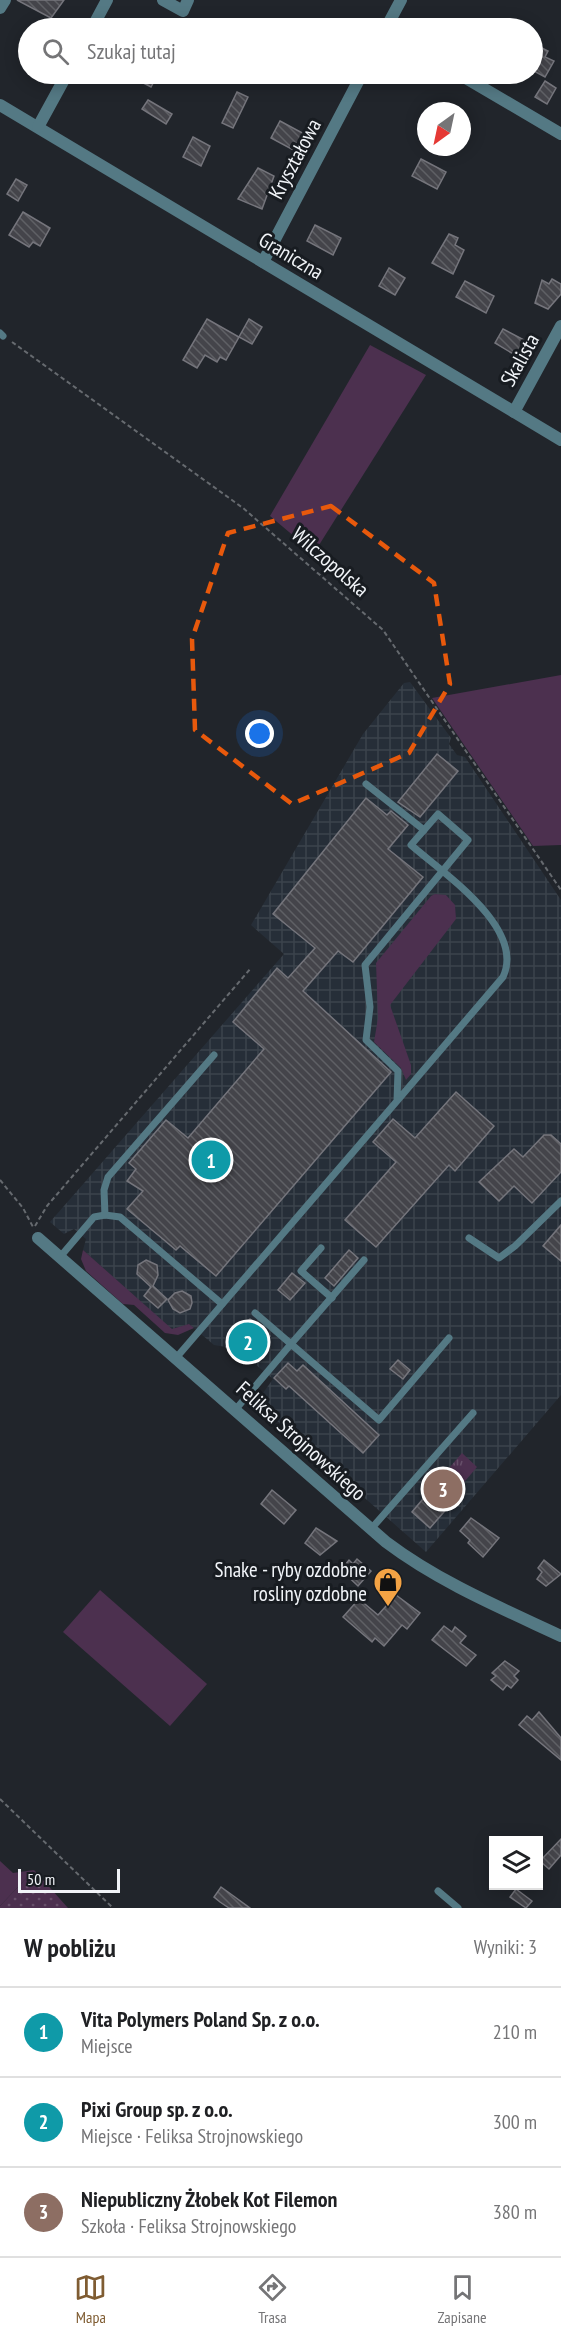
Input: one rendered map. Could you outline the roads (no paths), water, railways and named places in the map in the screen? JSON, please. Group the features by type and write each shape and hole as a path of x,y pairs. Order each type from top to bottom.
{"street":[{"path":"0,8 4,0"},
{"path":"97,18 107,0"},
{"path":"163,0 183,11 188,0"},
{"path":"391,18 401,0"},
{"path":"38,127 62,84"},
{"name":"Kryształowa","path":"263,262 357,84"},
{"path":"476,84 561,134"},
{"name":"Graniczna","path":"0,105 561,440"},
{"name":"Skalista","path":"514,412 561,326"},
{"name":"Feliksa Strojnowskiego","path":"38,1238 371,1529 423,1568 561,1636"}],"lane":[{"path":"366,784 424,830"},
{"path":"176,1358 398,1101 503,977 507,964 506,945 497,925 441,871 411,845 438,814 468,840 441,871 365,965 370,1007 366,1040 399,1071 398,1101"},
{"path":"105,1215 104,1190 108,1177 214,1054"},
{"path":"469,1238 499,1258 515,1246 561,1201"},
{"path":"60,1257 94,1217 105,1215 120,1217 222,1304"},
{"path":"321,1248 301,1271 332,1298"},
{"path":"236,1409 364,1260"},
{"path":"255,1312 379,1420 449,1338"},
{"path":"371,1529 473,1413"},
{"path":"438,1891 458,1908"}],"place":[{"name":"Vita Polymers Poland Sp. z o.o.","path":"211,1160"},
{"name":"Pixi Group sp. z o.o.","path":"248,1342"},
{"name":"Niepubliczny Żłobek Kot Filemon","path":"443,1489"},
{"name":"Snake - ryby ozdobne rosliny ozdobne","path":"388,1608"}]}
